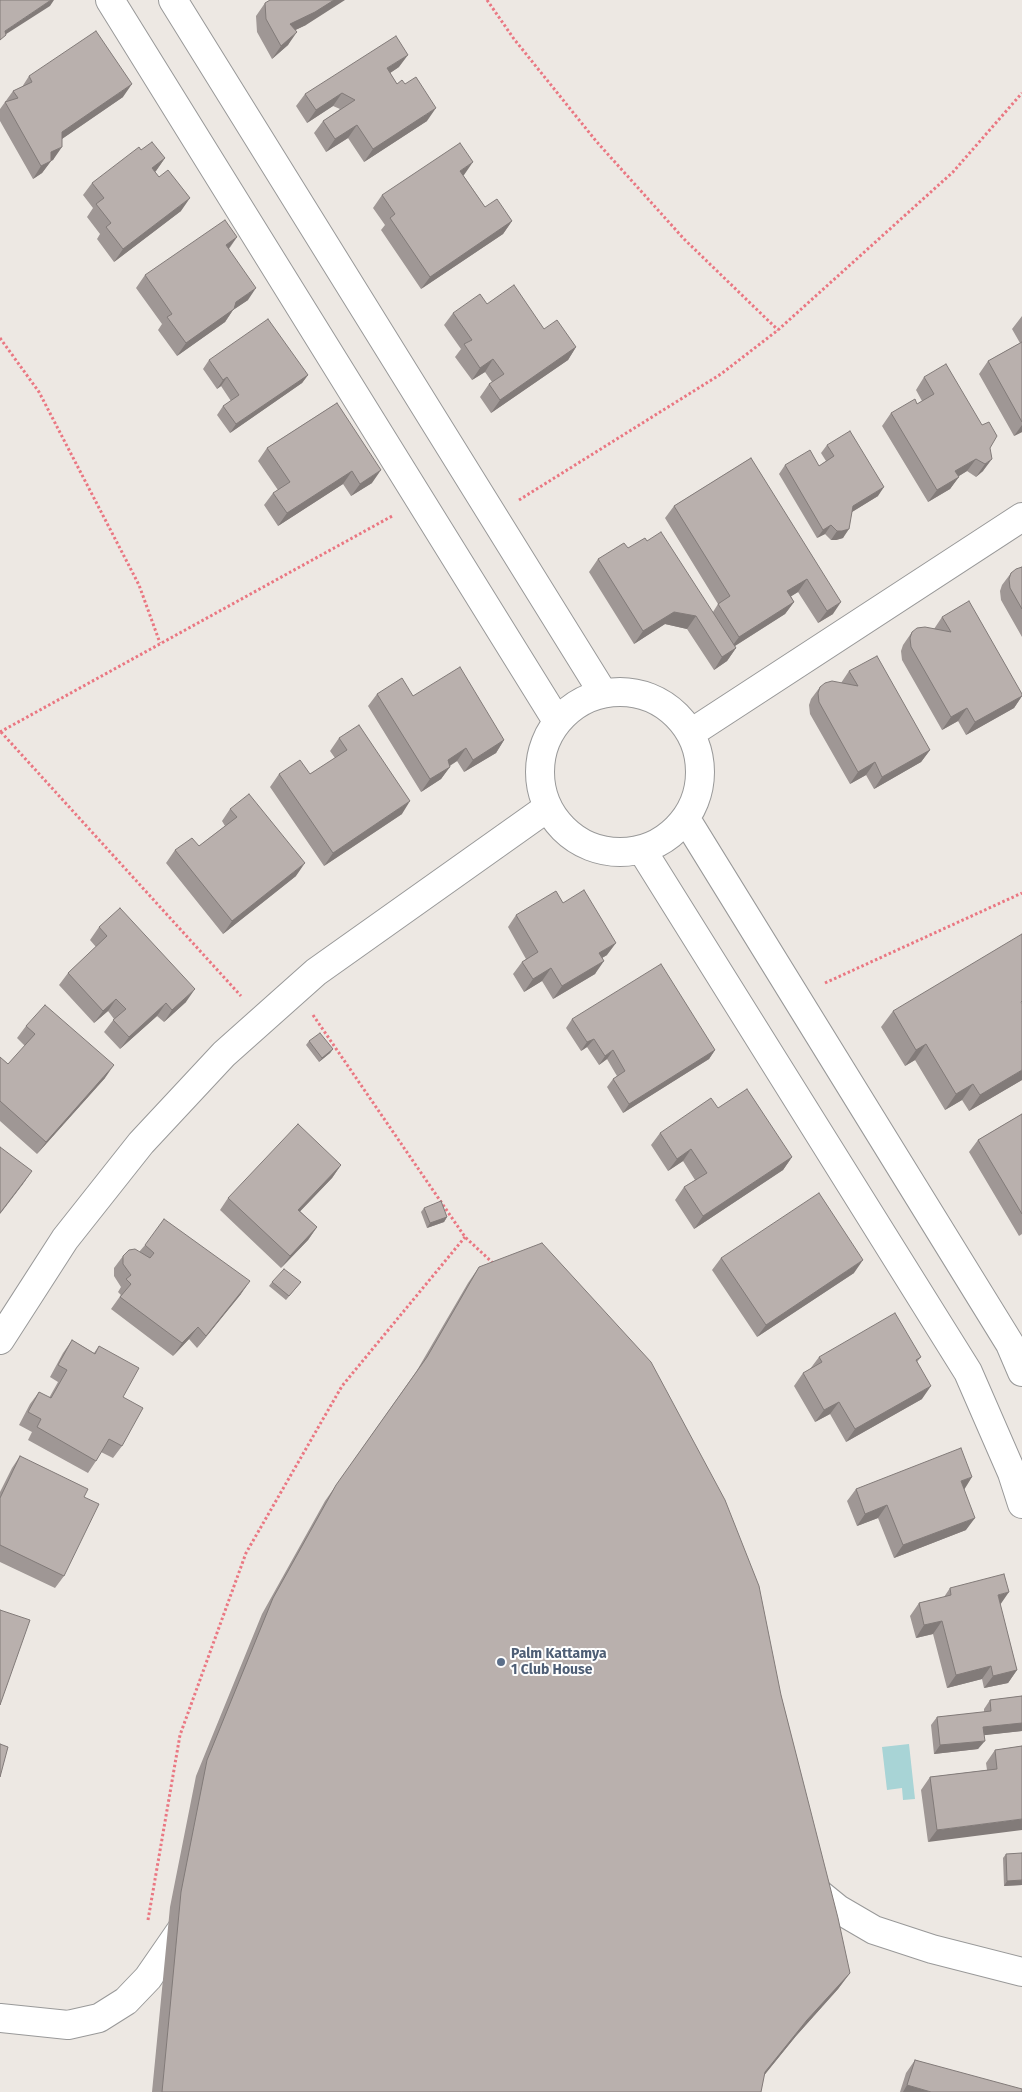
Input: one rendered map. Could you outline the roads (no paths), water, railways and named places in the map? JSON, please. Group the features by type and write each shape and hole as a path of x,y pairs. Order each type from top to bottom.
{"street":[{"path":"110,0 557,721"},
{"path":"173,0 603,693"},
{"path":"691,733 1022,517"},
{"path":"629,691 654,698 676,713 691,733 698,750 701,768 700,786 695,803 686,819 666,838 642,850 614,853 586,846 563,830 547,808 540,790 541,754 547,736 557,721 578,703 603,693 629,691"},
{"path":"0,1340 65,1239 141,1143 224,1054 316,972 547,808"},
{"path":"686,819 1010,1344 1022,1372"},
{"path":"642,850 968,1372 1012,1472 1022,1504"},
{"path":"788,1864 805,1882 838,1909 874,1930 932,1949 1022,1972"},
{"path":"0,2018 68,2025 99,2018 126,2001 148,1978 201,1902"}],"water":[{"path":"909,1744 915,1799 903,1800 902,1788 887,1790 882,1747"}],"place":[{"name":"Palm Kattamya 1 Club House","path":"501,1662"}]}
